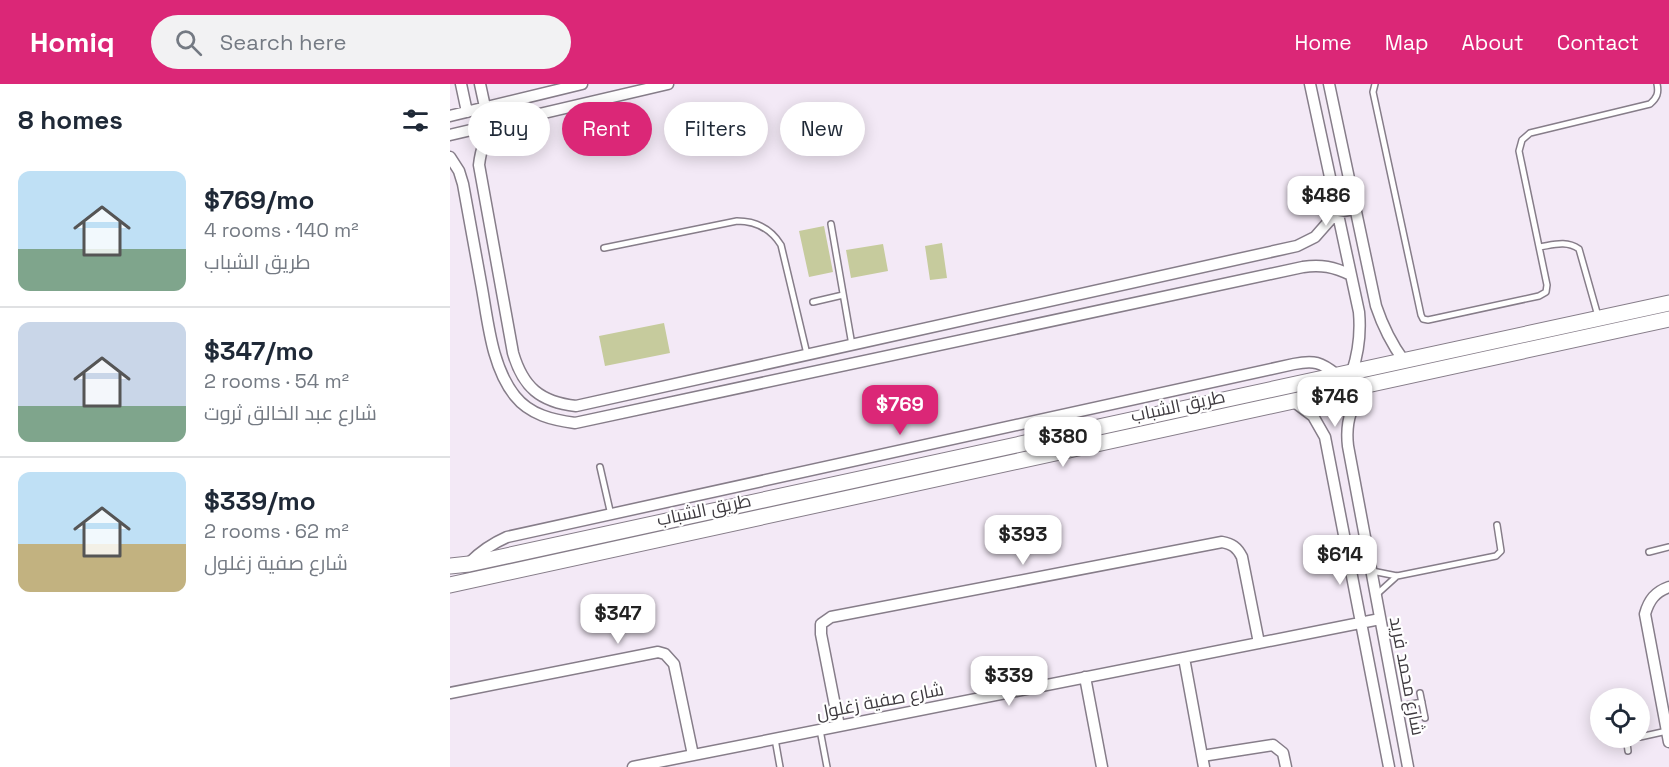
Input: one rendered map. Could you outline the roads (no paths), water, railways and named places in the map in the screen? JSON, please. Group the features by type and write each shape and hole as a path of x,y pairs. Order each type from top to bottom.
{"street":[{"path":"450,116 468,112 461,84"},
{"path":"480,84 484,102"},
{"path":"590,102 668,84"},
{"path":"1310,84 1361,332 1359,352 1352,372"},
{"path":"1329,84 1382,326 1404,361"},
{"path":"506,102 577,85 577,102"},
{"path":"450,135 468,131"},
{"path":"480,156 479,165 518,370 528,385 542,397 558,404 576,406 1296,246 1315,237 1337,212 1356,209"},
{"path":"450,157 464,184 489,325 504,379 516,397 533,411 553,420 575,423 1303,267 1319,265 1336,268 1351,275"},
{"name":"طريق الشباب","path":"450,566 469,564 1669,303"},
{"path":"1015,309 1019,327"},
{"name":"طريق الشباب","path":"450,585 1669,319"},
{"path":"927,328 931,346"},
{"path":"469,564 479,552 507,537 1294,364 1310,361 1325,365 1337,375"},
{"path":"736,370 740,388"},
{"name":"شارع محمد فريد","path":"1370,384 1360,394 1348,418 1348,446 1408,767"},
{"name":"شارع محمد فريد","path":"1293,401 1304,407 1316,420 1325,436 1389,767"},
{"path":"1328,448 1337,442 1348,446"},
{"path":"839,726 821,634 821,624 831,617 1222,542 1231,543 1242,557 1259,643"},
{"path":"1668,737 1645,614 1648,603 1656,594 1669,587"},
{"name":"شارع صفية زغلول","path":"633,767 1380,619"},
{"path":"450,693 658,652 665,654 674,664 693,755"},
{"path":"1184,658 1203,762 1273,745 1283,753 1286,767"},
{"path":"1085,677 1102,767"}],"lane":[{"path":"1375,84 1373,92 1421,315 1423,319 1428,320 1539,296 1546,292 1547,285 1519,150 1522,140 1530,133 1650,104 1656,99 1659,89 1657,84"},
{"path":"604,248 737,221 750,221 764,227 781,245 807,355"},
{"path":"831,224 852,345"},
{"path":"1539,247 1563,243 1572,244 1579,249 1599,318"},
{"path":"813,302 843,296"},
{"path":"600,467 611,514"},
{"path":"1370,571 1397,576 1496,556 1501,551 1497,525"},
{"path":"1649,552 1669,548"},
{"path":"1375,596 1397,576"},
{"path":"1420,693 1425,718"},
{"path":"1396,707 1422,702"},
{"path":"820,730 827,767"},
{"path":"1650,737 1668,737"},
{"path":"775,739 780,767"}]}
